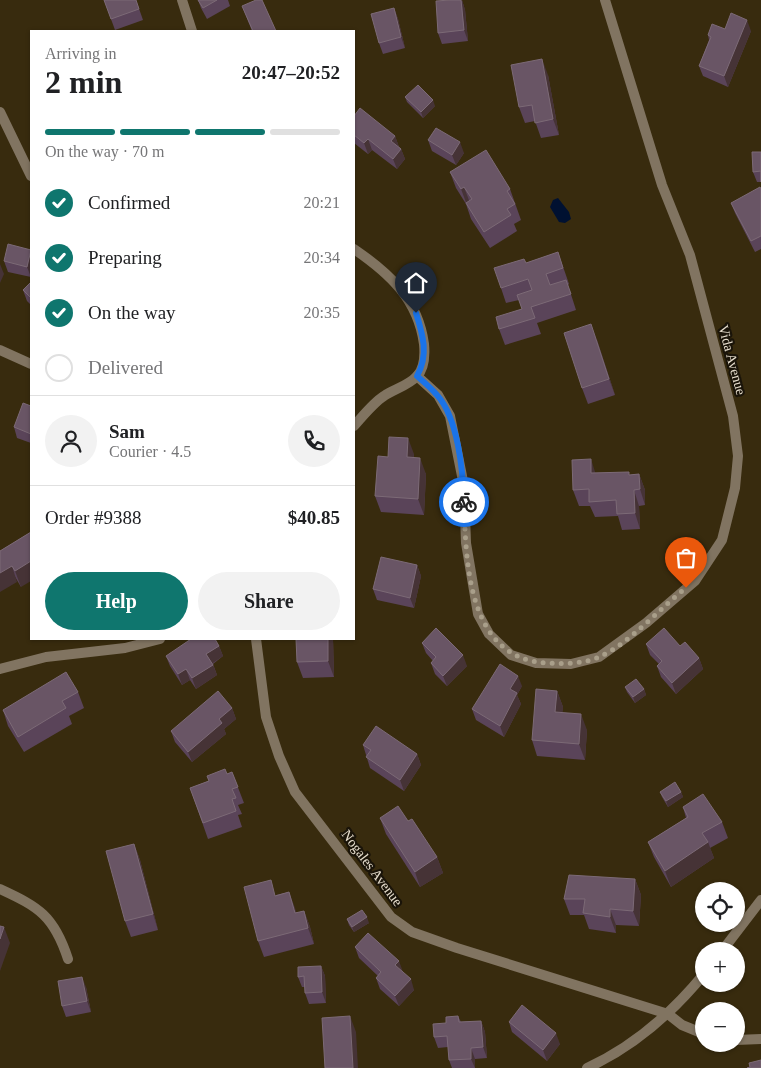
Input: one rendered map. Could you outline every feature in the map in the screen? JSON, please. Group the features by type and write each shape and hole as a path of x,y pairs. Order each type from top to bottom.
{"street":[{"path":"182,0 192,30"},
{"name":"Vida Avenue","path":"417,376 438,395 450,416 453,426 464,486 466,543 478,614 490,634 512,655 536,663 571,664 599,657 694,581 722,540 735,488 738,456 733,416 690,254 662,185 604,0"},
{"path":"0,112 30,174"},
{"path":"355,250 395,280 412,304 422,334 424,349 424,364 417,376 382,397 355,425"},
{"path":"0,350 30,364"},
{"path":"0,669 46,657 125,648 156,640"},
{"name":"Nogales Avenue","path":"256,640 266,717 279,756 295,792 392,917 412,932 457,948 668,1014 682,1025 695,1030"},
{"path":"0,889 33,904 56,928 68,959"},
{"path":"729,942 761,900"},
{"path":"587,1068 626,1045 668,1014 695,984"},
{"path":"745,1040 761,1039"}],"water":[{"path":"558,198 569,212 571,219 565,223 559,222 550,207 553,200"}],"building":[{"path":"104,0 136,0 139,9 111,19"},
{"path":"198,0 217,0 203,8"},
{"path":"256,0 262,0 276,30 253,30 242,6"},
{"path":"461,0 464,30 438,33 436,1"},
{"path":"394,8 401,37 379,43 371,14"},
{"path":"731,13 747,20 724,76 699,66 711,37 708,35 712,24 725,29"},
{"path":"542,59 553,119 535,123 532,105 519,107 511,65"},
{"path":"418,85 433,100 421,112 405,97"},
{"path":"360,108 395,136 391,141 401,149 393,159 368,139 364,143 355,136 355,115"},
{"path":"436,128 460,142 452,155 428,140"},
{"path":"486,150 510,189 507,191 515,204 507,209 511,215 484,232 466,203 472,199 464,187 461,189 450,172"},
{"path":"752,152 761,152 761,171 753,172"},
{"path":"760,187 761,236 751,241 731,203"},
{"path":"8,244 30,250 27,267 4,261"},
{"path":"558,252 563,268 546,274 550,285 566,280 571,294 531,307 535,318 499,329 496,317 522,309 517,295 532,290 528,279 501,288 494,268 524,259 526,263"},
{"path":"30,283 30,297 23,290"},
{"path":"591,324 609,379 582,388 564,333"},
{"path":"23,403 30,406 30,434 14,427"},
{"path":"389,437 408,438 407,457 420,458 418,499 375,496 378,456 388,457"},
{"path":"591,459 591,473 629,472 629,475 639,474 640,489 634,490 635,513 617,514 616,500 589,502 589,489 573,490 572,460"},
{"path":"30,533 30,562 15,571 12,566 0,573 0,551"},
{"path":"381,557 417,565 410,598 373,589"},
{"path":"436,628 463,655 443,676 431,663 436,657 422,643"},
{"path":"664,628 680,646 685,642 699,658 672,683 657,666 662,661 646,644"},
{"path":"190,640 216,640 219,646 206,654 213,665 192,678 186,669 178,674 166,656"},
{"path":"296,640 328,640 328,661 297,662"},
{"path":"500,664 518,676 510,689 517,693 500,726 472,709"},
{"path":"66,672 78,692 62,701 66,708 18,737 3,710"},
{"path":"636,679 644,689 633,697 625,687"},
{"path":"536,689 557,691 555,712 581,714 579,744 532,740"},
{"path":"218,691 232,708 219,719 222,723 188,752 171,731"},
{"path":"376,726 417,754 400,780 366,757 371,750 363,745"},
{"path":"225,769 227,774 232,772 238,787 232,789 236,798 232,799 236,811 203,823 190,788 209,781 207,776"},
{"path":"675,782 681,792 666,801 660,792"},
{"path":"703,794 722,822 702,833 708,842 665,871 648,842 688,817 683,807"},
{"path":"398,806 408,821 412,819 437,857 415,872 380,818"},
{"path":"134,844 153,914 125,921 106,851"},
{"path":"569,875 635,879 633,911 610,909 610,917 583,913 585,899 564,899"},
{"path":"271,880 275,896 289,892 295,913 304,911 308,928 258,941 244,887"},
{"path":"362,910 367,917 352,927 347,919"},
{"path":"0,926 4,927 0,939"},
{"path":"368,933 399,961 395,965 411,979 395,996 376,978 381,972 355,947"},
{"path":"321,966 322,992 305,993 304,976 298,977 298,967"},
{"path":"82,977 87,1001 62,1006 58,981"},
{"path":"522,1005 556,1033 543,1050 509,1022"},
{"path":"350,1016 353,1068 325,1068 322,1018"},
{"path":"458,1016 459,1022 481,1021 483,1047 471,1048 471,1059 449,1060 447,1036 434,1037 433,1024 446,1023 446,1017"},
{"path":"761,1060 761,1068 747,1068 750,1067 749,1063"}],"way so far":[{"path":"464,502 466,543 478,614 490,634 512,655 536,663 560,664 571,664 599,657 646,623 686,588"}],"route":[{"path":"416,313 424,349 424,364 417,376 438,395 450,416 464,486 464,502"}]}
